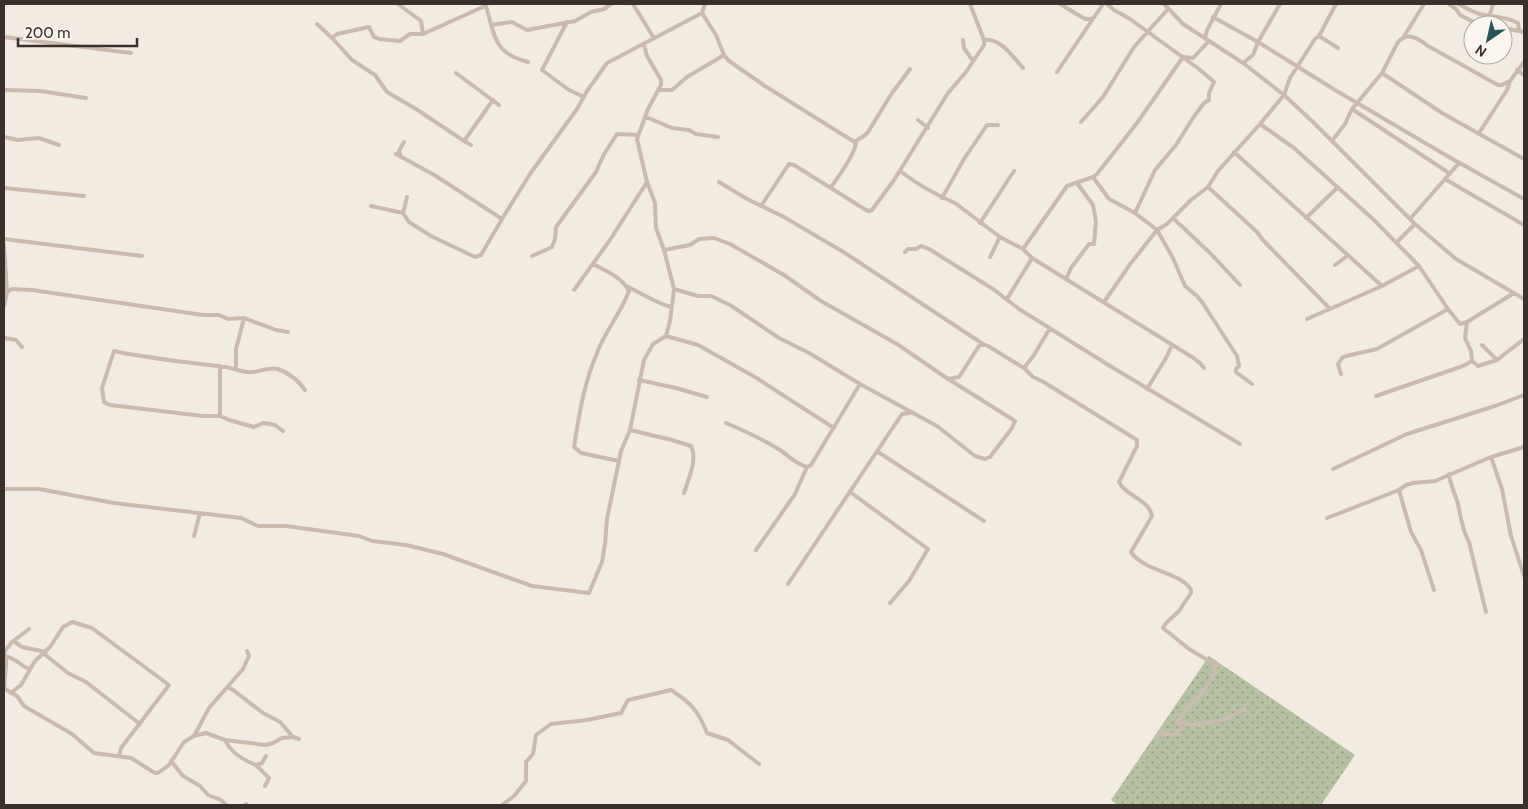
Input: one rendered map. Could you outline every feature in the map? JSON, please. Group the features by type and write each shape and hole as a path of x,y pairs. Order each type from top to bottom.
{"street":[{"path":"398,4 421,21 423,34"},
{"path":"492,25 512,22 527,30 575,21 611,4"},
{"path":"633,4 654,38"},
{"path":"371,206 403,213 409,222 431,236 475,257 481,254 530,174 577,109 607,63 702,13 705,4"},
{"path":"761,206 789,164 794,164 870,212 900,171 948,93 966,72 981,49 984,40 970,4"},
{"path":"1060,4 1085,18 1093,19"},
{"path":"1057,72 1103,4"},
{"path":"1107,4 1183,57 1214,82 1209,94 1209,100 1204,103 1176,144 1155,170 1135,213"},
{"path":"1164,4 1183,24 1242,63 1284,95 1415,224 1456,259 1524,299"},
{"path":"1183,57 1193,58 1207,39 1207,30 1221,4"},
{"path":"1242,63 1253,55 1258,42 1280,4"},
{"path":"1104,302 1157,230 1168,224 1191,200 1208,187 1218,171 1284,95 1290,78 1315,39 1319,36 1336,4"},
{"path":"1332,141 1345,124 1352,108 1382,74 1398,42 1403,38 1424,4"},
{"path":"1449,4 1463,17"},
{"path":"1458,4 1487,15 1493,4"},
{"path":"332,38 337,34 369,27 374,36 379,39 400,42 410,34 423,34 486,5 494,39 503,50 513,57 528,62"},
{"path":"1081,122 1103,97 1134,47 1168,9"},
{"path":"702,13 716,35 724,56 734,65 856,143 855,149 831,186"},
{"path":"1213,17 1258,42 1458,163 1524,199"},
{"path":"1513,20 1518,23 1522,32"},
{"path":"567,22 542,70 569,90 584,97"},
{"path":"317,24 352,60 375,75 387,92 471,145"},
{"path":"1319,36 1338,48"},
{"path":"1403,38 1407,36 1418,38 1428,46 1498,85 1510,81"},
{"path":"4,37 131,53"},
{"path":"963,40 964,48 973,61"},
{"path":"984,40 994,41 1001,45 1023,68"},
{"path":"4,489 39,489 114,503 241,518 258,526 294,527 359,536 372,541 406,545 443,554 532,586 589,593 602,562 606,544 607,519 621,451 630,430 646,354 653,344 666,336 674,299 674,289 656,228 655,203 647,182 637,139 648,110 661,85 661,80 647,56 644,45"},
{"path":"659,90 672,90 687,77 724,56"},
{"path":"1023,250 1065,188 1069,184 1093,177 1137,123 1183,57"},
{"path":"1479,133 1507,90 1510,81 1524,62"},
{"path":"854,142 868,132 892,93 910,69"},
{"path":"1517,70 1524,74"},
{"path":"456,73 499,105"},
{"path":"1382,74 1428,104 1523,158 1524,152"},
{"path":"4,90 40,91 86,98"},
{"path":"464,141 493,100"},
{"path":"1352,108 1450,172"},
{"path":"646,117 672,128 718,137"},
{"path":"918,120 928,128"},
{"path":"1260,124 1294,148 1397,242 1419,266 1460,324 1467,322 1514,293"},
{"path":"942,198 964,159 987,125 998,125"},
{"path":"532,256 552,247 556,226 596,172 604,154 617,134 638,135"},
{"path":"4,138 18,140 39,138 59,145"},
{"path":"404,142 398,155 436,176 502,219"},
{"path":"1234,152 1382,286"},
{"path":"1410,219 1458,163"},
{"path":"900,171 914,182 955,203 1000,237 1192,357 1204,368"},
{"path":"980,223 1014,171"},
{"path":"1093,177 1108,199 1135,213 1157,230 1173,258 1185,286 1202,302 1237,356 1239,366 1236,372 1252,384"},
{"path":"1143,179 1149,182"},
{"path":"1445,179 1524,225"},
{"path":"574,290 594,264 647,182"},
{"path":"719,182 784,217 845,254 983,344 1024,368 1033,377 1137,440 1138,442 1119,482 1122,487 1149,508 1152,516 1131,552 1142,562 1158,571 1188,584 1191,593 1180,611 1163,628 1189,649 1216,665 1214,672 1198,698 1177,721 1178,723 1197,726 1208,722 1224,720 1245,709"},
{"path":"1066,279 1071,268 1089,244 1094,244 1096,221 1093,205 1077,183"},
{"path":"1208,187 1257,232 1330,309"},
{"path":"4,188 84,196"},
{"path":"1306,218 1337,188"},
{"path":"403,213 407,197"},
{"path":"1173,218 1240,285"},
{"path":"1397,242 1415,224"},
{"path":"990,257 1000,237"},
{"path":"664,250 690,245 699,239 714,238 730,244 897,344 1015,421 1012,428 990,457 985,459 976,456 937,426 910,413 809,353 779,338 730,305 711,296 698,296 674,289"},
{"path":"4,239 142,256"},
{"path":"4,245 4,306"},
{"path":"905,252 908,249 924,247 1147,389 1240,444"},
{"path":"1335,265 1347,256"},
{"path":"1007,299 1032,258"},
{"path":"594,264 621,280 627,287 660,304 671,307"},
{"path":"1307,319 1382,286 1419,266"},
{"path":"619,461 580,453 574,447 587,377 605,336 625,302 629,290 627,287"},
{"path":"5,292 12,289 32,290 203,316 219,315 228,319 244,318 276,330 288,332"},
{"path":"1341,374 1338,364 1342,358 1365,350 1377,349 1448,309"},
{"path":"236,369 236,348 244,318"},
{"path":"1467,322 1465,338 1471,351 1472,361 1478,366 1497,360 1524,339"},
{"path":"1024,368 1050,328"},
{"path":"666,336 698,345 755,377 834,428"},
{"path":"4,338 16,340 22,347"},
{"path":"948,379 959,377 964,372 975,350 983,344"},
{"path":"1147,389 1172,345"},
{"path":"1482,345 1497,360"},
{"path":"283,431 274,425 263,423 254,427 220,416 204,416 110,405 104,402 102,388 114,351 164,360 220,366 248,372 277,369 293,376 305,390"},
{"path":"1376,396 1463,366 1472,361"},
{"path":"220,366 220,416"},
{"path":"639,380 707,397"},
{"path":"756,550 795,494 807,467 811,465 860,384"},
{"path":"1334,469 1406,434 1524,395"},
{"path":"788,584 902,414 910,413"},
{"path":"726,424 753,434 797,463 807,467"},
{"path":"630,430 691,446 694,451 693,460 684,493"},
{"path":"1327,518 1399,490 1406,485 1435,481 1491,457 1524,447"},
{"path":"878,452 984,521"},
{"path":"1491,457 1502,490 1511,536 1524,576"},
{"path":"1449,474 1451,488 1458,506 1464,533 1469,542 1486,612"},
{"path":"1399,490 1411,532 1421,550 1434,590"},
{"path":"850,492 928,548 909,581 890,603"},
{"path":"194,536 200,513"},
{"path":"11,693 21,685 35,661 44,653 63,627 75,622 92,628 168,684 168,687 121,748 119,756"},
{"path":"28,629 12,642 4,652 6,657 5,687 7,691 17,696 24,706 72,734 94,753 131,758 158,773 171,762 184,742 194,736 206,733 225,740 266,745 282,738 293,737 299,739"},
{"path":"12,642 44,653 68,673 86,682 140,724"},
{"path":"194,736 209,708 245,666 249,656 247,651"},
{"path":"6,657 13,658 25,668 30,668"},
{"path":"228,687 262,713 280,722 293,737"},
{"path":"502,805 514,796 526,780 526,762 533,754 536,735 551,724 587,720 621,713 628,700 671,690 689,702 701,719 706,733 728,740 759,764"},
{"path":"1157,737 1160,733 1176,735 1184,723"},
{"path":"225,740 230,749 256,765 269,778 265,786"},
{"path":"256,765 262,763 266,756"},
{"path":"171,762 183,776 200,786 208,795 221,800 226,805"}],"green space":[{"path":"1209,656 1355,755 1321,805 1118,805 1111,800"}]}
